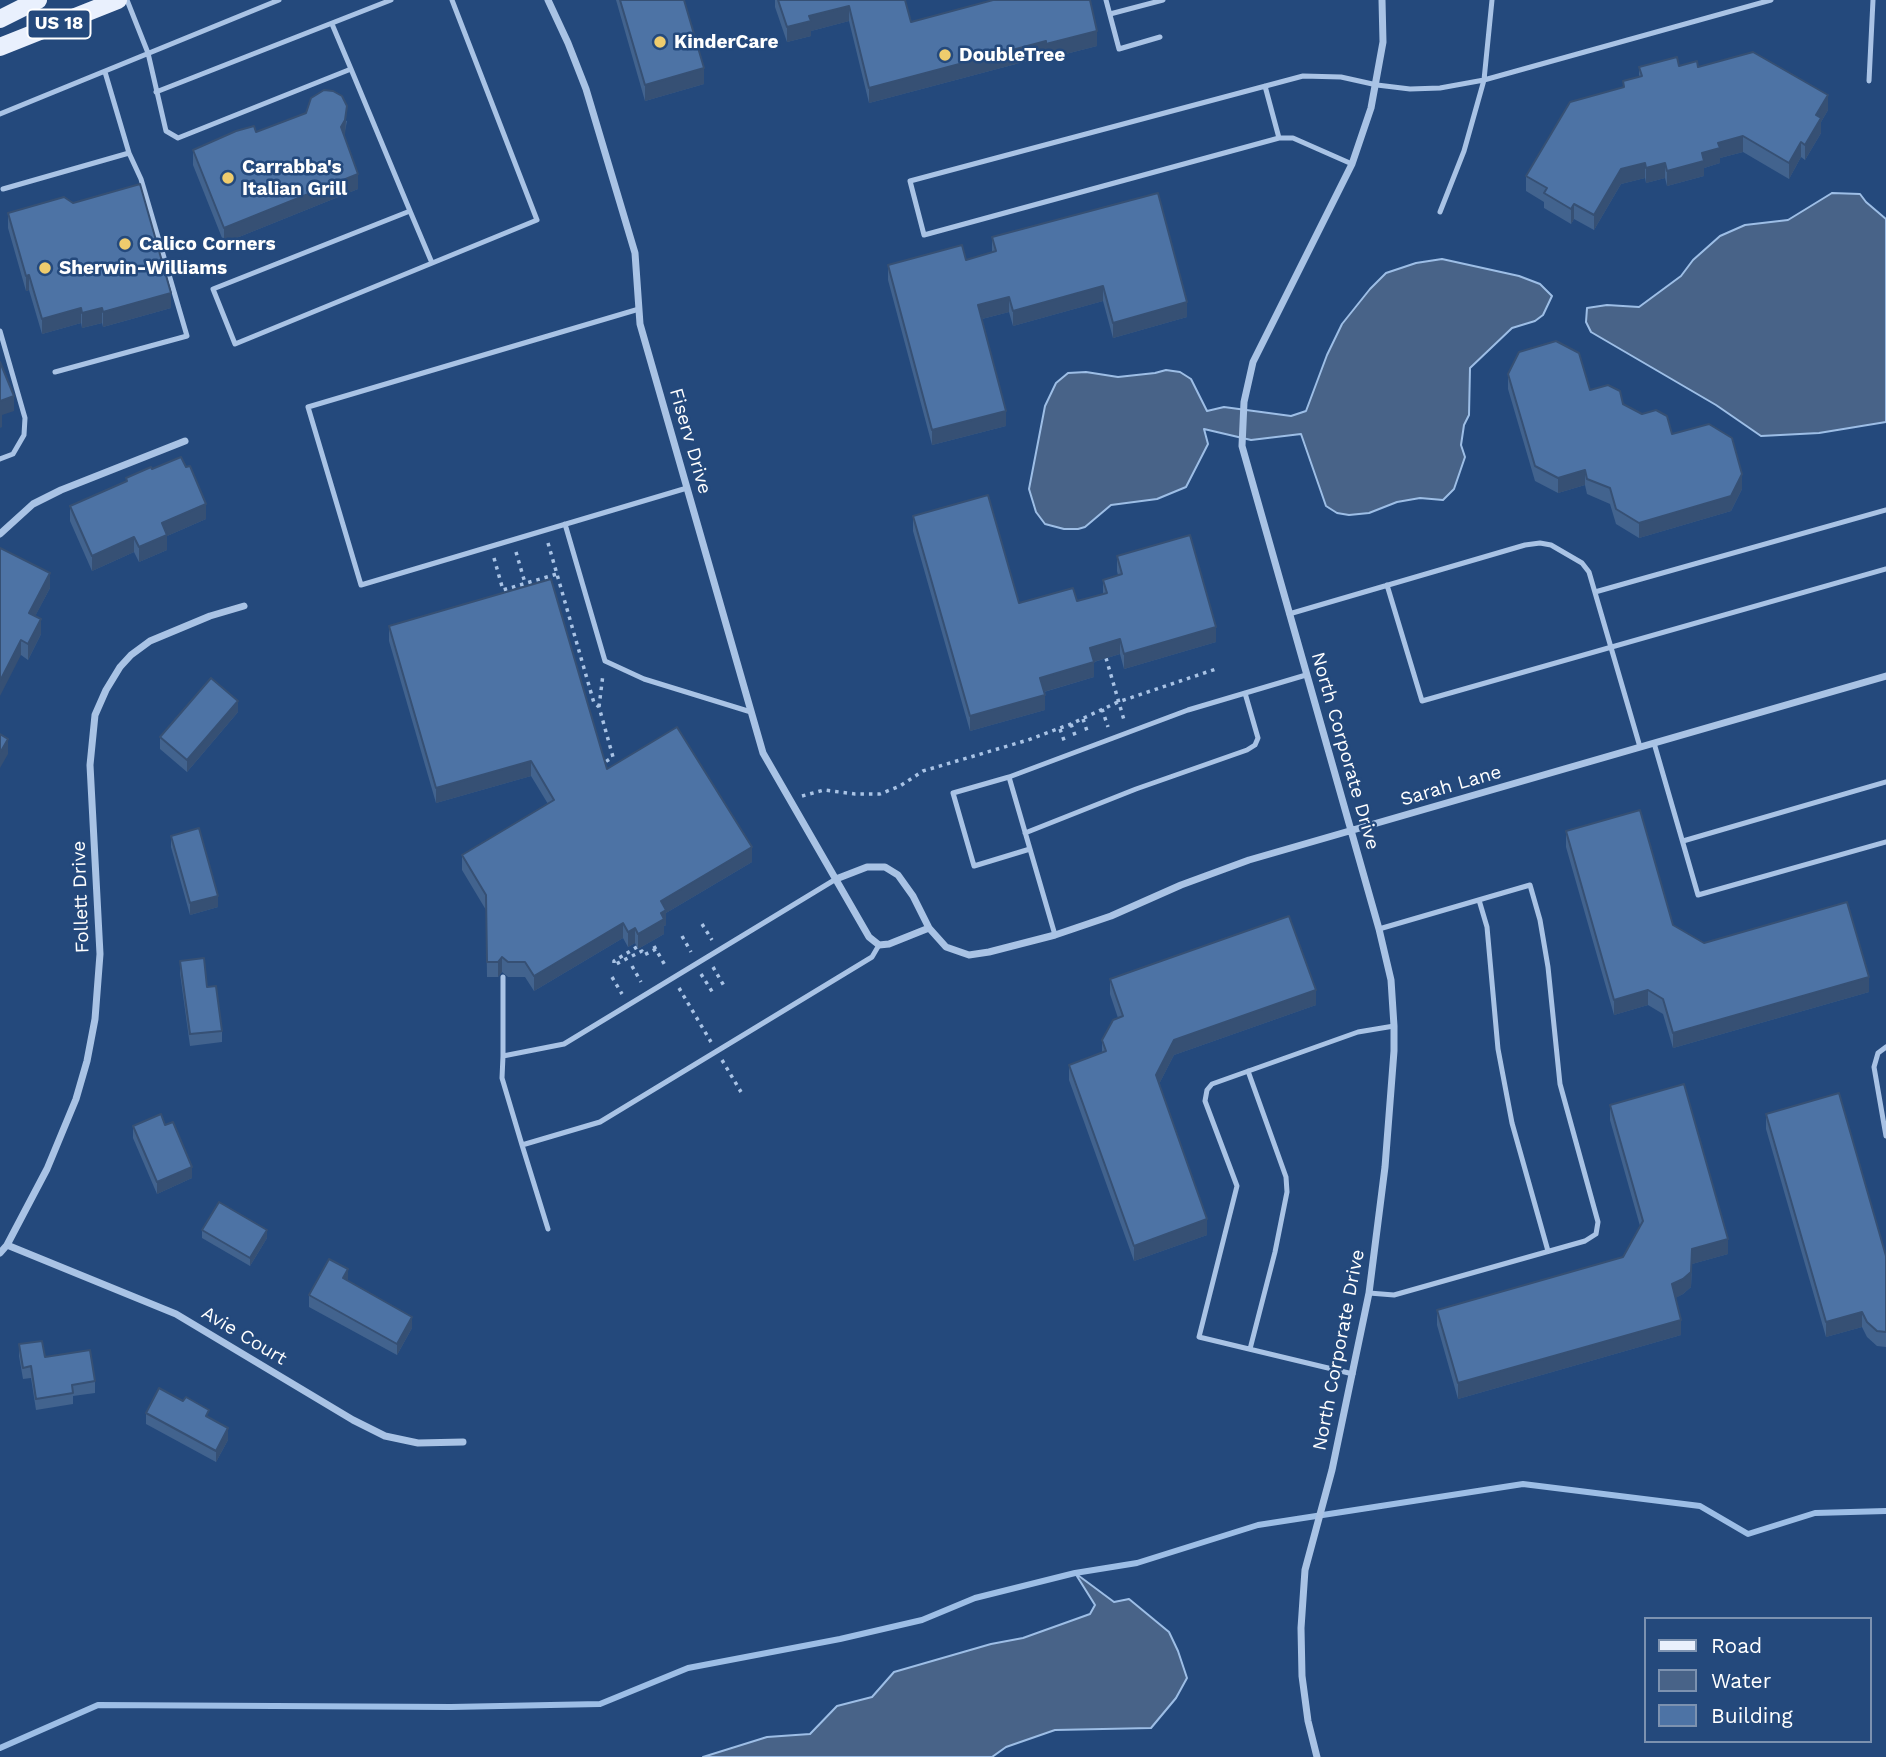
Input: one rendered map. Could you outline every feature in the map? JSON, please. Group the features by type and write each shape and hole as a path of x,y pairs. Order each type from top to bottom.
{"main road":[{"path":"0,19 38,0"},
{"name":"US 18","path":"0,47 118,0"}],"street":[{"name":"Fiserv Drive","path":"548,0 586,89 635,253 640,324 763,753 869,937 879,945"},
{"name":"North Corporate Drive","path":"1317,1757 1308,1721 1302,1676 1301,1628 1305,1570 1332,1470 1369,1293 1385,1167 1394,1026 1391,980 1379,929 1242,446 1244,402 1253,362 1352,164 1377,85 1382,42 1382,0"},
{"path":"0,534 33,504 61,490 185,442"},
{"name":"Follett Drive","path":"0,1252 7,1245 47,1169 76,1099 95,1019 100,954 90,765 95,715 106,690 131,655 150,641 211,616 244,606"},
{"name":"Sarah Lane","path":"929,928 946,947 970,955 1055,935 1111,916 1181,885 1249,860 1886,676"},
{"path":"836,879 867,867 885,867 898,874 913,896 929,928 902,941 879,945"},
{"name":"Avie Court","path":"7,1245 123,1290 176,1314 353,1420 385,1436 418,1443 463,1442"}],"lane":[{"path":"127,0 148,53 166,131 178,138 351,69"},
{"path":"0,114 279,0"},
{"path":"156,92 391,0"},
{"path":"410,211 213,289 235,344 537,220 452,0"},
{"path":"1106,0 1119,49 1160,37"},
{"path":"1110,14 1163,0"},
{"path":"1440,212 1464,151 1484,80 1492,0"},
{"path":"1352,164 1293,138 1279,138 924,235 910,181 1303,76 1341,77 1410,89 1440,88 1484,80 1771,0"},
{"path":"1869,81 1873,0"},
{"path":"332,24 432,263"},
{"path":"55,372 187,336 141,179 129,153 104,72"},
{"path":"1265,86 1279,138"},
{"path":"4,189 129,153"},
{"path":"639,309 308,407 361,585 687,488"},
{"path":"0,331 24,418 23,435 13,454 0,459"},
{"path":"1595,592 1886,510"},
{"path":"565,524 605,661 645,679 751,712"},
{"path":"1289,614 1525,545 1551,545 1583,563 1588,572 1640,747"},
{"path":"1387,585 1422,701 1886,569"},
{"path":"1030,849 974,866 953,793 1009,777 1188,710 1306,675"},
{"path":"1026,833 1255,745 1258,738 1245,694"},
{"path":"1654,743 1698,895 1886,842"},
{"path":"1009,777 1055,935"},
{"path":"1683,841 1886,782"},
{"path":"503,1056 564,1044 836,879"},
{"path":"1369,1293 1394,1294 1585,1241 1596,1234 1598,1222 1560,1084 1548,967 1540,920 1530,885 1379,929"},
{"path":"1479,900 1487,927 1498,1049 1512,1123 1548,1251"},
{"path":"522,1145 600,1122 872,957 879,945"},
{"path":"503,977 502,1077 548,1229"},
{"path":"1353,1374 1199,1337 1237,1186 1205,1101 1207,1090 1212,1084 1358,1031 1394,1026"},
{"path":"1886,1047 1878,1053 1874,1067 1886,1136"},
{"path":"1248,1071 1286,1177 1287,1192 1250,1349"}],"path":[{"path":"544,530 594,703 599,706"},
{"path":"512,540 526,583"},
{"path":"490,546 503,590 557,574"},
{"path":"1105,658 1128,732"},
{"path":"783,791 805,796 824,790 855,794 880,793 900,786 923,771 1028,740 1118,702 1219,668"},
{"path":"602,686 599,706 613,757 602,764"},
{"path":"1102,709 1112,738"},
{"path":"702,924 718,950"},
{"path":"682,936 713,993"},
{"path":"638,947 614,961 614,965 642,951 645,955 655,948 741,1092"},
{"path":"707,957 724,986"},
{"path":"632,966 648,993"},
{"path":"612,977 628,1005"}],"water":[{"path":"1832,193 1860,194 1886,219 1886,422 1819,433 1761,436 1716,405 1591,332 1586,322 1587,308 1607,305 1639,307 1681,276 1693,260 1720,236 1745,225 1788,220"},
{"path":"1442,259 1519,276 1540,284 1552,296 1543,315 1535,321 1512,328 1470,368 1469,415 1464,425 1461,445 1465,457 1454,489 1443,500 1420,498 1397,502 1369,513 1337,513 1326,506 1301,434 1251,440 1204,429 1208,444 1186,487 1157,499 1111,505 1085,527 1078,529 1045,524 1036,512 1029,489 1045,406 1056,383 1068,373 1086,372 1118,377 1166,370 1180,372 1191,379 1207,411 1224,407 1291,416 1306,411 1342,324 1370,289 1386,273 1416,263"},
{"path":"1075,1573 1114,1602 1129,1599 1169,1632 1187,1678 1176,1698 1151,1728 1055,1730 1006,1747 992,1757 703,1757 767,1737 810,1734 837,1706 872,1697 894,1672 991,1644 1023,1638 1090,1614 1095,1605"}],"building":[{"name":"KinderCare","path":"620,0 684,0 704,68 645,85"},
{"name":"DoubleTree","path":"778,0 905,0 911,22 993,0 1090,0 1097,31 1046,44 1046,41 869,88 849,6 809,16 811,21 787,27"},
{"path":"1753,52 1828,95 1816,115 1821,118 1805,145 1801,142 1789,163 1743,136 1718,143 1720,148 1702,153 1704,161 1667,171 1665,163 1646,168 1645,163 1621,169 1594,215 1574,204 1571,209 1544,193 1547,188 1526,176 1570,102 1624,87 1623,81 1642,76 1639,67 1677,57 1679,66 1697,61 1698,67"},
{"path":"324,90 342,96 347,106 341,127 358,174 224,228 193,150 236,131 254,126 256,132 306,113 311,98"},
{"path":"140,184 171,293 103,312 102,308 82,313 81,308 42,319 29,275 26,276 8,213 64,197 73,203"},
{"path":"1158,193 1187,302 1113,323 1103,286 1013,311 1009,297 978,305 1006,411 932,430 888,265 962,245 966,260 996,251 992,237"},
{"path":"1556,341 1579,353 1590,390 1608,385 1620,391 1623,404 1642,414 1656,410 1667,416 1672,434 1709,424 1732,438 1742,474 1731,496 1639,523 1616,509 1610,488 1587,479 1585,470 1558,478 1535,466 1508,374 1519,352"},
{"path":"0,362 14,396 0,401"},
{"path":"181,457 186,467 190,466 206,504 162,523 167,535 139,547 134,537 92,556 70,506 127,481 126,478"},
{"path":"988,495 1019,603 1073,588 1077,601 1107,593 1103,580 1122,574 1117,556 1190,535 1216,627 1124,654 1120,639 1090,648 1094,662 1040,678 1045,695 970,716 913,516"},
{"path":"0,548 50,573 29,613 41,619 28,644 21,640 0,681"},
{"path":"551,579 607,769 677,727 752,847 661,901 666,910 661,913 664,919 638,934 635,928 628,932 623,923 534,976 525,962 508,962 502,957 498,962 487,962 486,895 462,855 554,800 531,761 436,788 389,626"},
{"path":"211,678 238,701 187,760 160,737"},
{"path":"0,734 8,739 0,753"},
{"path":"1640,810 1673,925 1704,943 1847,902 1869,977 1673,1033 1663,999 1648,990 1614,1000 1566,831"},
{"path":"199,828 218,896 190,903 171,836"},
{"path":"1289,916 1316,990 1174,1040 1156,1075 1207,1219 1134,1246 1069,1065 1106,1051 1102,1040 1113,1020 1123,1016 1110,979"},
{"path":"204,958 207,987 216,986 222,1031 190,1034 180,961"},
{"path":"1684,1084 1728,1239 1692,1249 1691,1272 1672,1284 1681,1320 1458,1383 1437,1310 1623,1257 1643,1221 1610,1105"},
{"path":"1839,1093 1886,1256 1886,1332 1877,1331 1867,1322 1862,1312 1826,1322 1766,1114"},
{"path":"161,1114 165,1125 173,1122 192,1167 157,1182 133,1126"},
{"path":"219,1202 267,1230 250,1258 202,1230"},
{"path":"329,1259 348,1269 343,1278 412,1317 397,1344 309,1295"},
{"path":"42,1341 45,1357 90,1350 95,1381 72,1385 73,1393 36,1399 31,1366 23,1368 19,1344"},
{"path":"159,1388 183,1401 186,1397 209,1410 206,1416 228,1428 216,1451 146,1413"}],"waterway":[{"path":"0,1748 98,1705 451,1707 600,1704 688,1668 840,1639 922,1620 975,1598 1075,1573 1137,1563 1258,1525 1523,1484 1700,1506 1748,1534 1815,1513 1886,1511"}],"place":[{"name":"KinderCare","path":"660,42"},
{"name":"DoubleTree","path":"945,55"},
{"name":"Carrabba's Italian Grill","path":"228,178"},
{"name":"Calico Corners","path":"125,244"},
{"name":"Sherwin-Williams","path":"45,268"}]}
